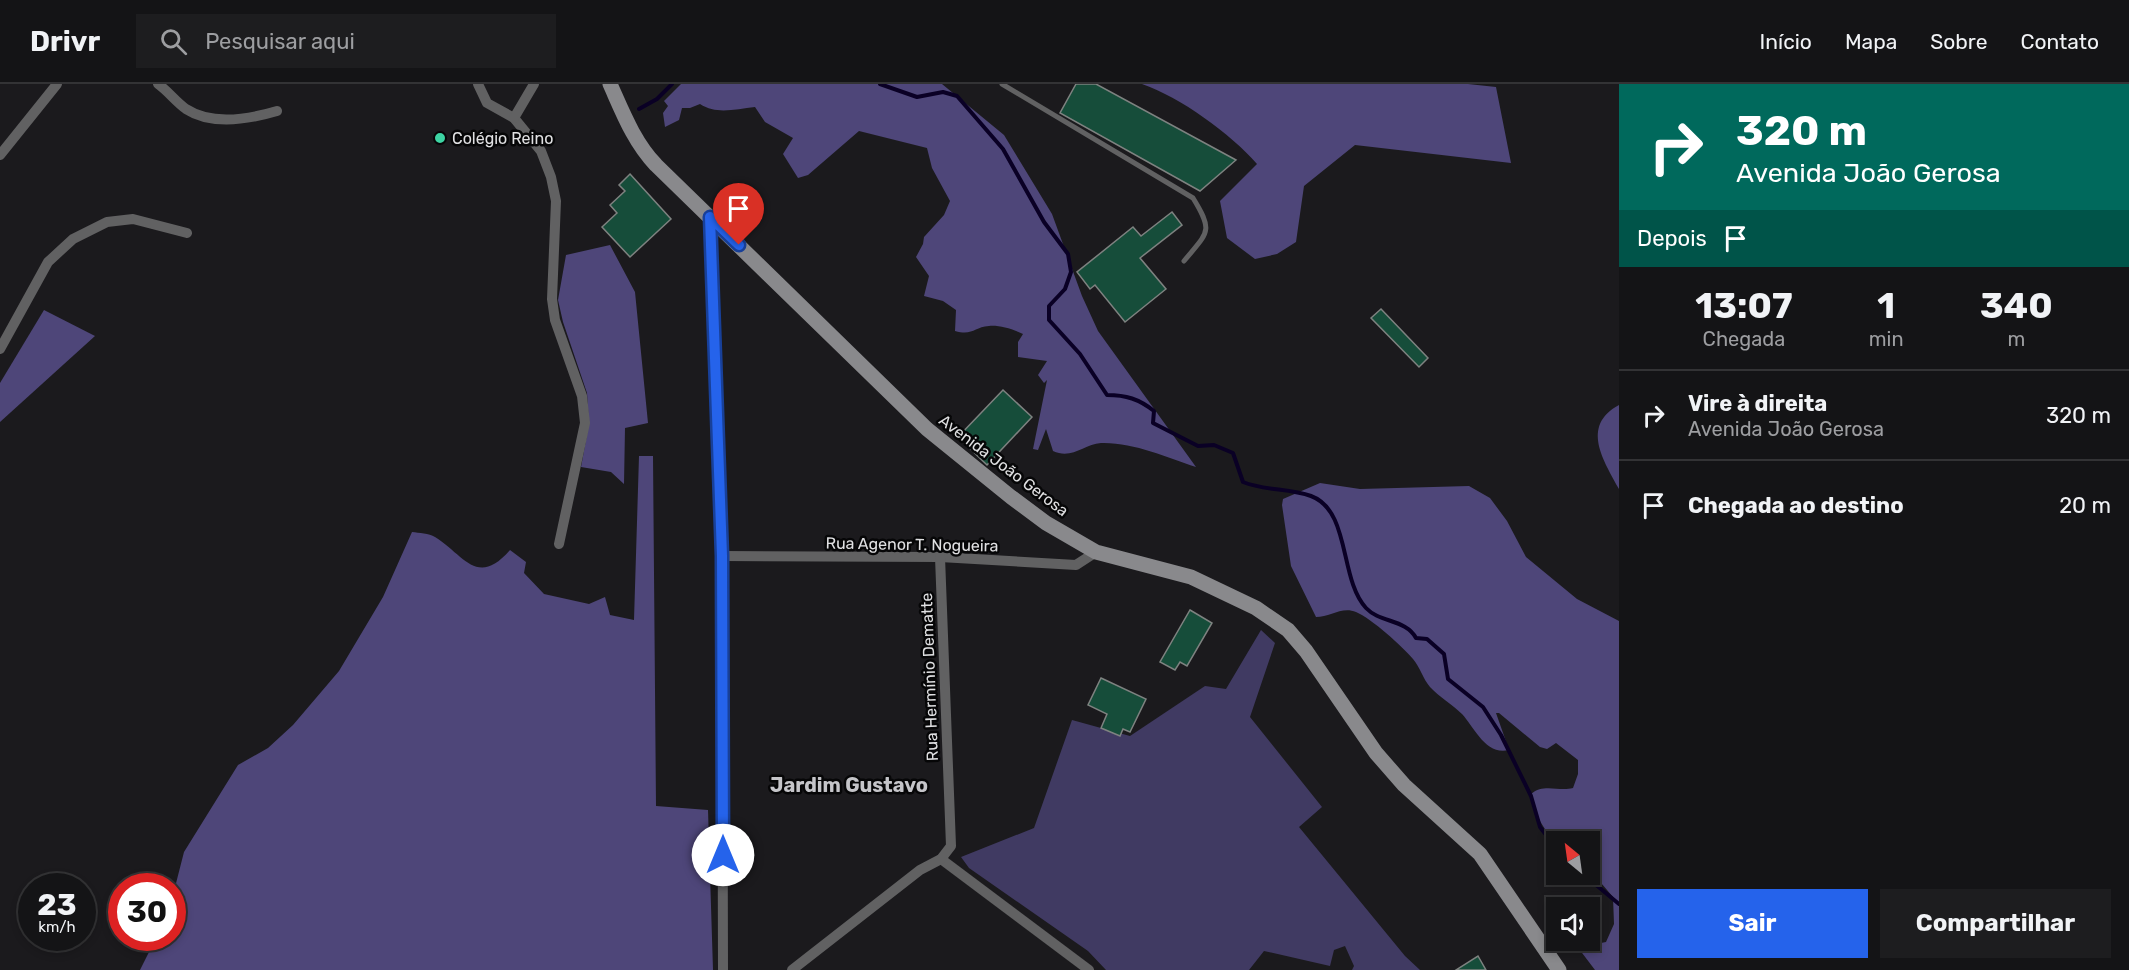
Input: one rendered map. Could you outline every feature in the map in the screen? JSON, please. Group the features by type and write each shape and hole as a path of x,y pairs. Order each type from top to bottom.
{"main road":[{"name":"Avenida João Gerosa","path":"610,84 642,150 927,429 1046,523 1096,552 1191,577 1256,608 1288,630 1306,651 1376,753 1404,785 1480,854 1559,970"}],"street":[{"path":"0,155 57,84"},
{"path":"158,84 187,110 207,117 253,118 278,111"},
{"path":"478,84 487,103 514,118 541,151 551,177 557,218 552,299 555,320 582,396 585,423 559,544"},
{"path":"514,118 534,84"},
{"path":"710,217 722,556 723,970"},
{"path":"0,349 48,262 73,239 107,222 133,219 187,232"},
{"name":"Rua Agenor T. Nogueira","path":"722,556 940,557 1076,565 1090,559 1096,552"},
{"name":"Rua Hermínio Dematte","path":"940,557 951,846 941,859"},
{"path":"792,970 920,870 941,859 1089,970"}],"lane":[{"path":"1002,84 1192,198 1206,221 1205,236 1184,261"}],"shaded area":[{"path":"681,84 942,84 1004,135 1052,214 1082,296 1098,331 1196,467 1149,451 1113,443 1095,444 1072,453 1060,453 1053,451 1046,429 1038,450 1033,449 1047,380 1044,383 1038,375 1047,361 1018,357 1018,342 1023,334 1010,329 993,326 970,332 955,331 956,310 943,301 924,296 929,276 916,257 924,237 944,215 950,201 932,168 927,148 859,131 808,175 798,178 783,154 793,138 765,122 755,107 720,110 700,104 682,108 679,120 665,127 663,113 668,106 664,101"},
{"path":"1142,84 1468,84 1496,87 1511,163 1355,145 1304,186 1296,242 1277,254 1255,259 1227,238 1220,201 1257,164 1246,152 1204,118 1172,98"},
{"path":"610,245 635,292 648,423 625,428 624,484 611,472 581,467 589,424 587,393 558,300 566,255"},
{"path":"44,310 95,336 0,422 0,383"},
{"path":"1619,405 1619,489 1602,456 1598,433 1600,423 1607,413"},
{"path":"639,456 653,456 656,806 708,810 713,970 140,970 150,951 186,951 186,873 179,873 184,852 238,765 268,748 293,725 339,671 383,597 412,532 433,536 463,559 479,567 488,567 510,550 526,562 524,573 544,594 589,604 605,597 610,615 634,620"},
{"path":"1320,483 1360,489 1469,486 1490,498 1507,521 1526,557 1577,599 1619,621 1619,970 1595,970 1581,951 1600,951 1600,943 1606,942 1614,924 1613,897 1600,882 1600,831 1547,831 1532,801 1531,794 1541,789 1573,788 1578,774 1578,760 1556,743 1547,749 1540,747 1499,713 1496,713 1509,750 1494,749 1481,739 1462,714 1430,687 1408,654 1370,620 1351,610 1316,617 1291,566 1283,499"},
{"path":"1261,630 1275,643 1250,717 1322,807 1299,827 1405,956 1420,970 1352,970 1354,966 1345,946 1334,950 1330,966 1264,951 1249,970 1106,970 1088,951 969,868 961,857 1034,828 1072,720 1130,736 1205,686 1226,689"}],"building":[{"path":"1076,84 1096,84 1236,160 1200,191 1060,113"},
{"path":"630,174 671,219 630,257 602,227 617,213 610,205 625,191 619,185"},
{"path":"1172,212 1182,225 1140,258 1166,289 1125,322 1095,285 1090,289 1077,272 1133,227 1141,236"},
{"path":"1381,309 1428,358 1419,367 1371,318"},
{"path":"1003,390 1032,417 987,465 958,437"},
{"path":"1190,610 1212,623 1187,666 1180,662 1175,670 1160,662"},
{"path":"1101,678 1146,699 1130,732 1123,729 1120,736 1101,728 1107,714 1088,705"},
{"path":"1478,956 1486,970 1456,970"}],"waterway":[{"path":"639,109 657,99 672,84"},
{"path":"880,84 917,97 943,92 957,96 1003,149 1044,222 1068,254 1071,272 1065,289 1049,306 1049,320 1080,354 1107,395 1126,397 1143,403 1154,411 1153,423 1198,446 1214,445 1233,453 1243,482 1260,487 1303,493 1324,504 1339,530 1352,580 1366,608 1378,616 1406,627 1416,638 1427,639 1444,654 1448,679 1483,707 1501,735 1531,796 1540,827 1546,835"},
{"path":"1596,885 1619,904"}],"place":[{"name":"Colégio Reino","path":"440,138"}],"district":[{"name":"Jardim Gustavo","path":"849,785"}],"route":[{"path":"723,855 722,556 710,217 739,245"}]}
